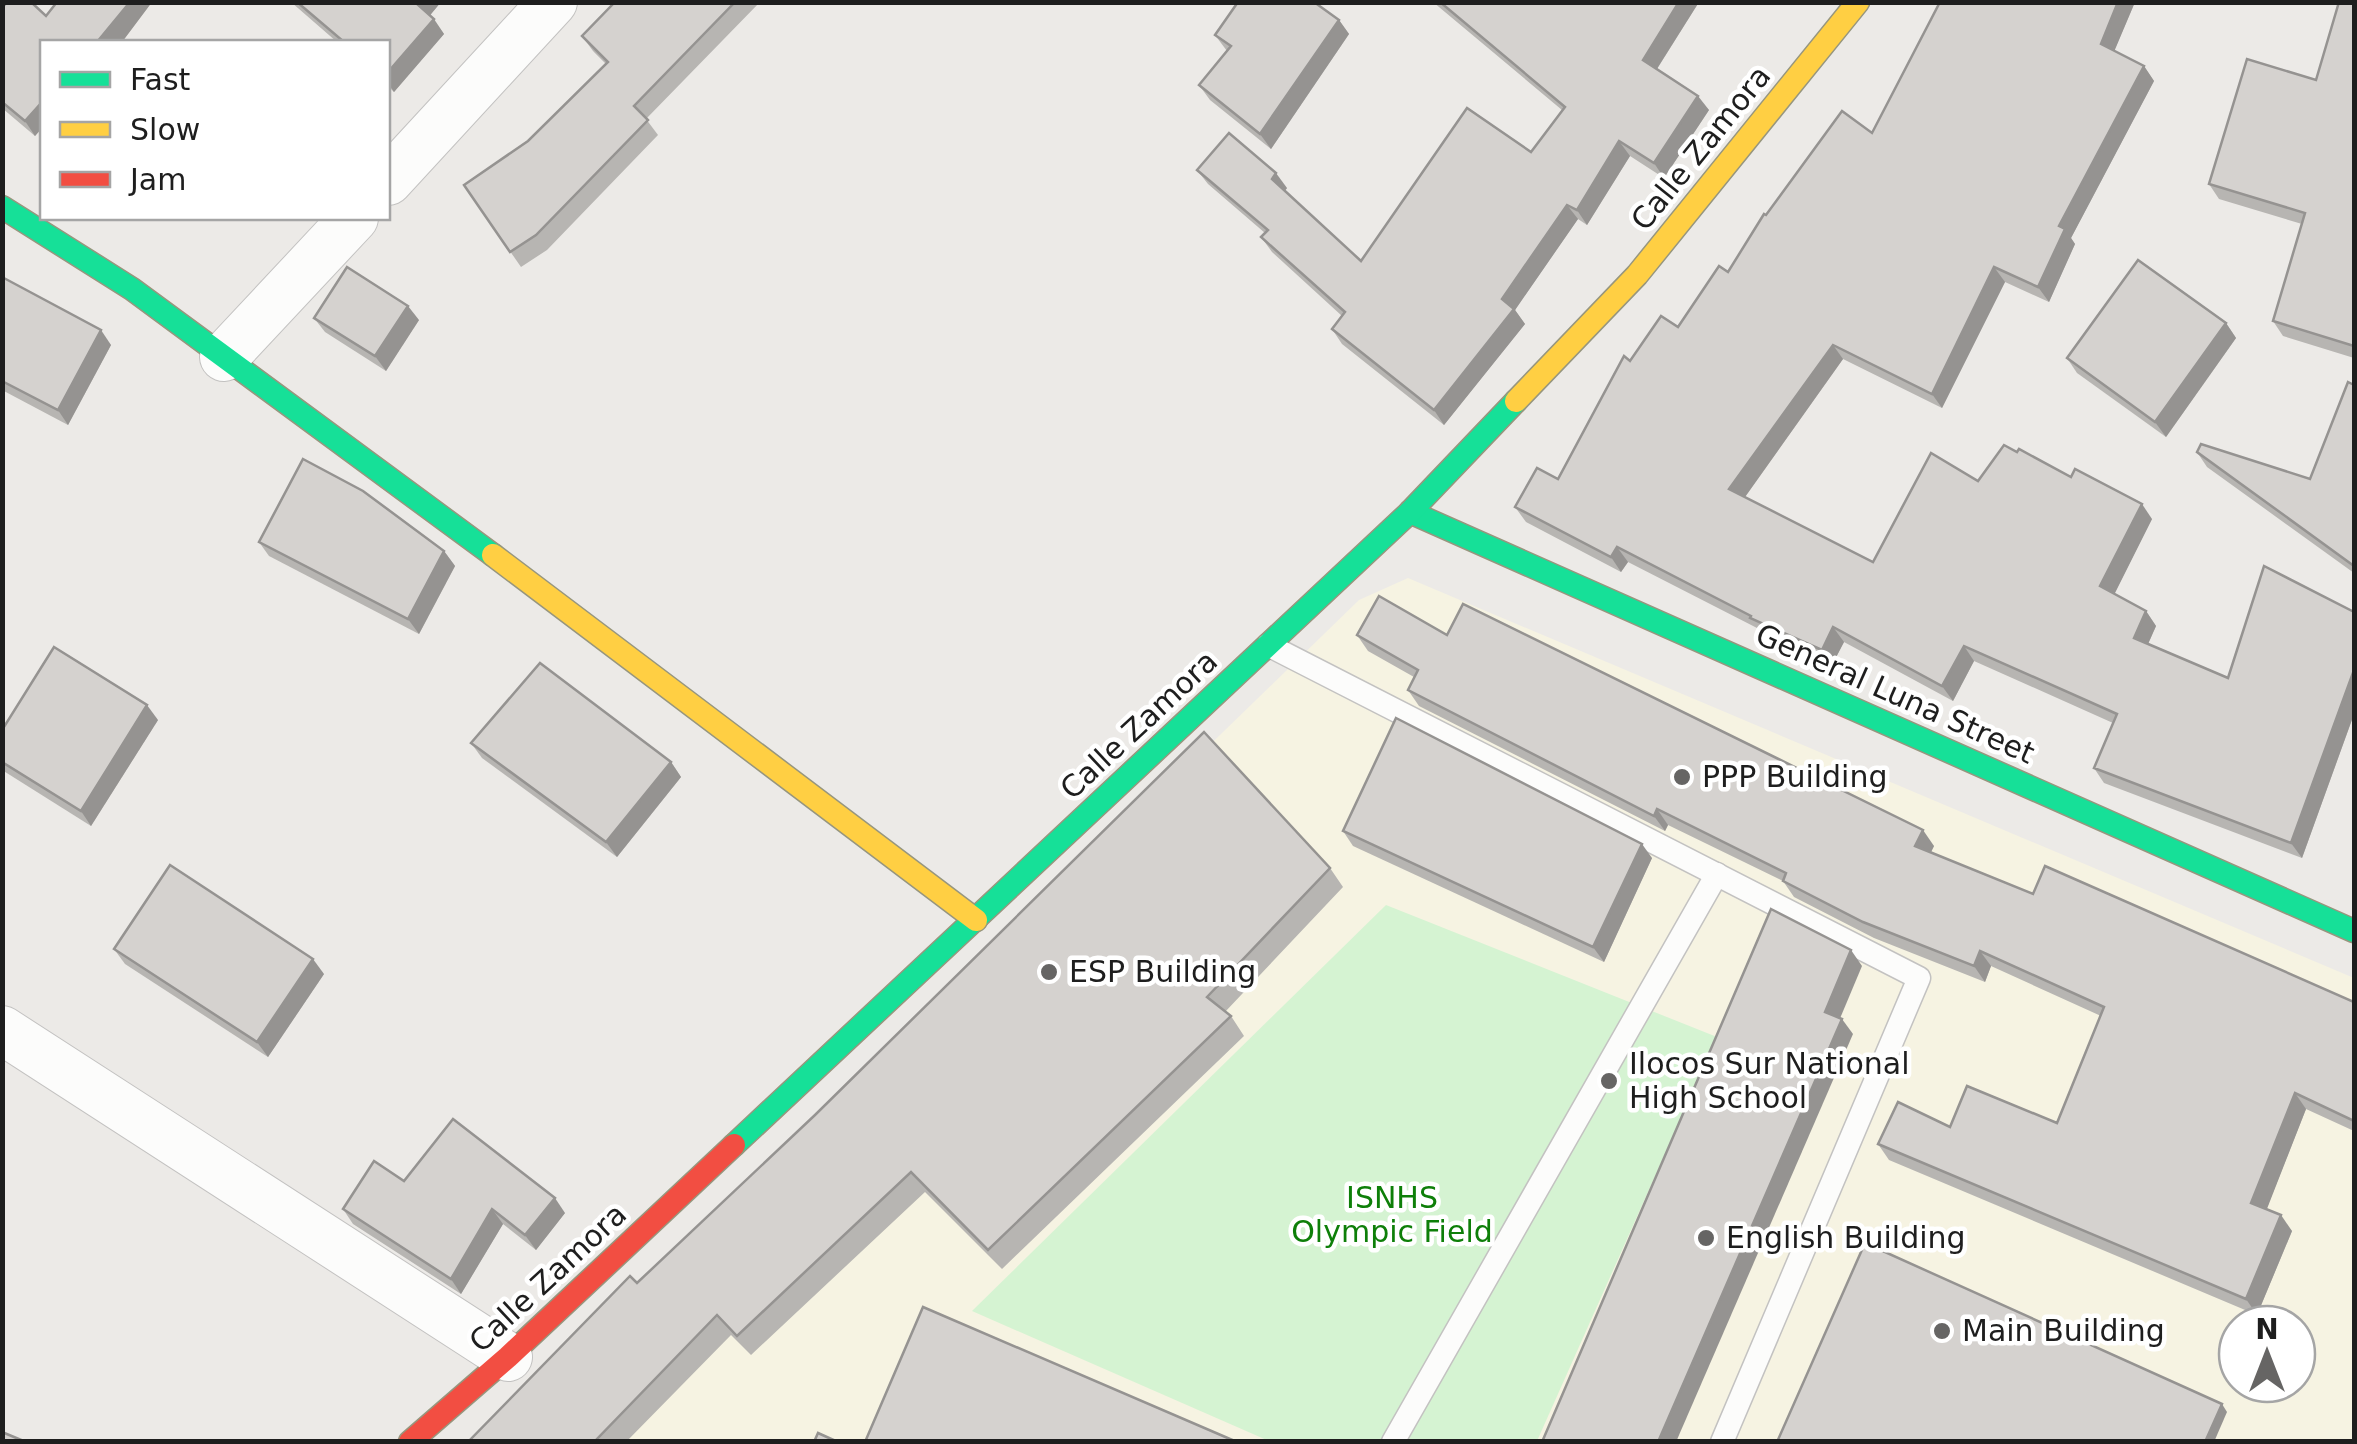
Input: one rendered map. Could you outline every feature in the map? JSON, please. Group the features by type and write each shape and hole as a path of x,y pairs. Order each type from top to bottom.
{"street":[{"path":"390,179 553,2"},
{"name":"Calle Zamora","path":"410,1442 508,1357 1410,512 1637,275 1858,2"},
{"path":"2,208 132,289 595,630 976,920"},
{"path":"224,358 352,220"},
{"name":"General Luna Street","path":"1410,512 2354,931"},
{"path":"2,1030 508,1357"}],"lane":[{"path":"1268,645 1919,978 1722,1442"},
{"path":"1393,1442 1716,874"}],"shaded area":[{"name":"Ilocos Sur National High School","path":"1408,578 2354,978 2354,1441 474,1442 1084,867 1359,600"}],"green space":[{"name":"ISNHS Olympic Field","path":"1386,905 1717,1037 1537,1441 1269,1441 972,1311"}],"building":[{"path":"7,2 31,2 46,16 57,2 130,2 99,40 40,40 40,104 25,121 2,102 2,8"},
{"path":"297,2 418,2 434,19 390,70 390,40 342,40"},
{"path":"615,2 735,2 634,106 648,120 536,235 510,252 464,185 528,141 608,62 582,36"},
{"path":"1238,2 1314,2 1339,20 1260,134 1199,85 1231,46 1215,35"},
{"path":"1440,2 1679,2 1643,60 1698,96 1654,163 1619,141 1577,210 1567,205 1502,299 1514,309 1434,410 1332,329 1345,312 1261,237 1268,230 1197,170 1229,133 1276,173 1272,179 1361,261 1467,108 1531,152 1565,107"},
{"path":"1940,2 2118,2 2101,44 2144,66 2059,226 2065,229 2038,287 1994,267 1932,394 1833,345 1729,489 1873,562 1931,453 1978,481 2004,445 2071,477 2075,469 2142,504 2100,586 2146,611 2134,638 2228,678 2264,566 2354,612 2354,670 2291,843 2094,768 2117,714 1964,646 1942,686 1833,627 1822,650 1750,618 1617,547 1611,557 1515,507 1537,468 1558,479 1624,356 1630,361 1661,316 1678,327 1719,266 1728,272 1764,214 1842,111 1872,133"},
{"path":"2339,2 2354,2 2354,346 2273,321 2305,213 2209,184 2247,59 2316,80"},
{"path":"2138,260 2226,323 2155,422 2067,358"},
{"path":"347,267 408,306 375,356 314,318"},
{"path":"2,277 101,330 58,410 2,381"},
{"path":"2348,382 2354,385 2354,566 2197,452 2201,444 2310,479"},
{"path":"303,459 363,491 444,551 408,619 259,542"},
{"path":"1379,596 1447,635 1463,604 1923,830 1915,846 2033,894 2045,866 2354,1002 2354,1121 2295,1093 2251,1203 2281,1215 2246,1299 1878,1144 1898,1102 1950,1127 1967,1086 2057,1123 2104,1007 1980,951 1974,966 1863,922 1783,881 1786,873 1657,809 1654,816 1408,690 1418,670 1357,635"},
{"path":"54,647 147,705 81,811 2,762 2,730"},
{"path":"540,663 671,762 606,842 471,743"},
{"path":"1396,718 1642,844 1593,947 1343,831"},
{"path":"1204,732 1330,868 1207,997 1231,1016 988,1250 911,1172 737,1336 717,1315 594,1442 468,1442 630,1276 637,1283 815,1115"},
{"path":"170,865 313,959 257,1042 114,949"},
{"name":"English Building","path":"1771,909 1851,950 1825,1012 1842,1019 1658,1442 1542,1442"},
{"path":"453,1119 555,1198 525,1235 492,1209 451,1279 343,1209 374,1161 404,1181"},
{"name":"Main Building","path":"1865,1243 2222,1404 2205,1442 1777,1442"},
{"path":"923,1307 1237,1442 865,1442"},
{"path":"2,1432 26,1442 2,1442"},
{"path":"818,1433 838,1442 814,1442"}],"traffic: fast":[{"path":"2,207 132,289 493,555"},
{"path":"734,1145 1410,512 1516,401"},
{"path":"1410,512 2354,931"}],"traffic: slow":[{"path":"1516,401 1637,275 1858,2"},
{"path":"493,555 976,920"}],"traffic: jam":[{"path":"410,1442 508,1357 734,1145"}],"place":[{"name":"PPP Building","path":"1682,777"},
{"name":"ESP Building","path":"1049,972"},
{"name":"Ilocos Sur National High School","path":"1609,1081"},
{"name":"English Building","path":"1706,1238"},
{"name":"Main Building","path":"1942,1331"}]}
